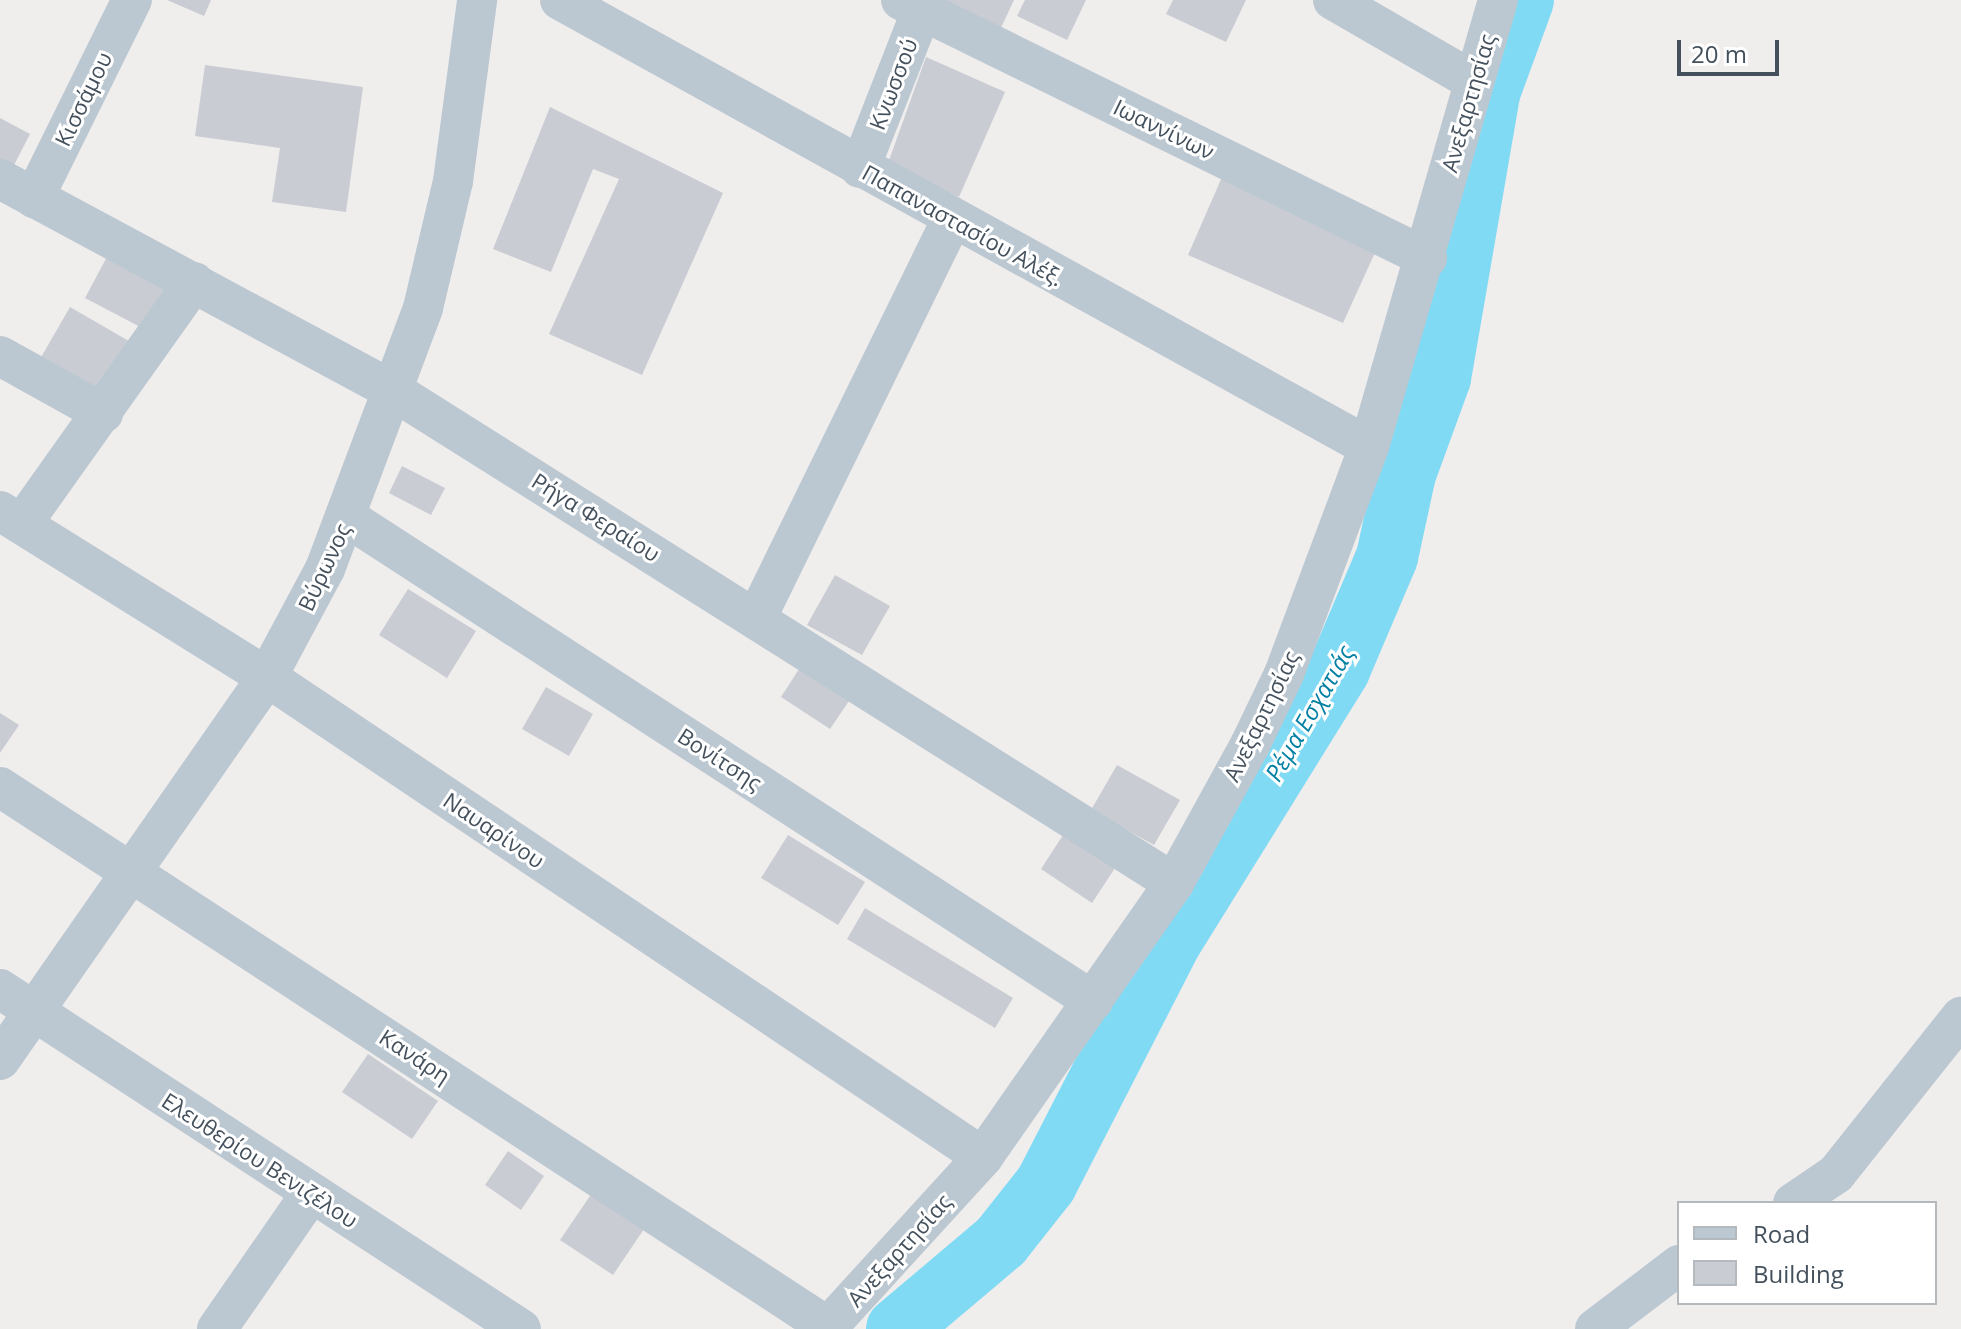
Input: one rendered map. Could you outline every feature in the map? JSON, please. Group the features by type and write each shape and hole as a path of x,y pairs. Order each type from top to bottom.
{"street":[{"name":"Κισσάμου","path":"17,188 132,0"},
{"name":"Βύρωνος","path":"0,1060 134,872 267,677 348,518 395,392 453,181 477,0"},
{"name":"Παπαναστασίου Αλέξ.","path":"560,0 1369,447"},
{"path":"1333,0 1470,79"},
{"name":"Ανεξαρτησίας","path":"827,1328 983,1157 1093,1001 1174,883 1284,674 1369,447 1427,258 1470,79 1498,0"},
{"name":"Κνωσσού","path":"860,168 916,3"},
{"name":"Ιωαννίνων","path":"916,3 1427,258"},
{"name":"Ρήγα Φεραίου","path":"17,188 395,392 757,617 1174,883"},
{"path":"757,617 952,219"},
{"path":"11,517 103,413 194,282"},
{"path":"0,356 103,413"},
{"name":"Ναυαρίνου","path":"11,517 267,677 983,1157"},
{"name":"Βονίτσης","path":"348,518 1093,1001"},
{"name":"Κανάρη","path":"0,787 827,1328"},
{"name":"Ελευθερίου Βενιζέλου","path":"0,989 521,1329"},
{"path":"1796,1201 1836,1174 1961,1017"},
{"path":"217,1329 311,1193"},
{"path":"1595,1329 1677,1267"}],"building":[{"path":"167,0 211,0 204,16"},
{"path":"932,0 1014,0 1000,30"},
{"path":"1025,0 1086,0 1067,40 1017,16"},
{"path":"1173,0 1246,0 1226,42 1166,14"},
{"path":"926,57 1005,92 959,197 887,166"},
{"path":"205,65 363,87 346,212 272,202 280,148 195,136"},
{"path":"550,107 723,193 642,375 549,334 619,179 593,169 551,272 493,249"},
{"path":"0,118 30,134 12,169 0,163"},
{"path":"1222,177 1378,246 1343,323 1188,255"},
{"path":"109,253 170,285 146,330 85,298"},
{"path":"70,307 134,344 100,403 36,366"},
{"path":"402,466 445,488 431,515 389,493"},
{"path":"835,575 890,606 862,655 807,625"},
{"path":"408,589 476,631 447,678 379,635"},
{"path":"803,663 853,695 830,729 781,697"},
{"path":"546,687 593,714 569,756 522,729"},
{"path":"0,713 19,725 0,753"},
{"path":"1117,765 1180,800 1154,845 1091,810"},
{"path":"788,835 865,882 838,925 761,878"},
{"path":"1063,835 1115,868 1092,903 1041,869"},
{"path":"865,908 1013,998 995,1028 847,939"},
{"path":"368,1054 438,1101 412,1139 342,1092"},
{"path":"508,1151 544,1176 521,1210 485,1185"},
{"path":"594,1190 646,1226 613,1275 560,1240"}],"waterway":[{"name":"Ρέμα Εσχατιάς","path":"897,1329 1001,1241 1046,1184 1171,941 1339,670 1387,557 1405,474 1440,378 1489,93 1523,0"}]}
